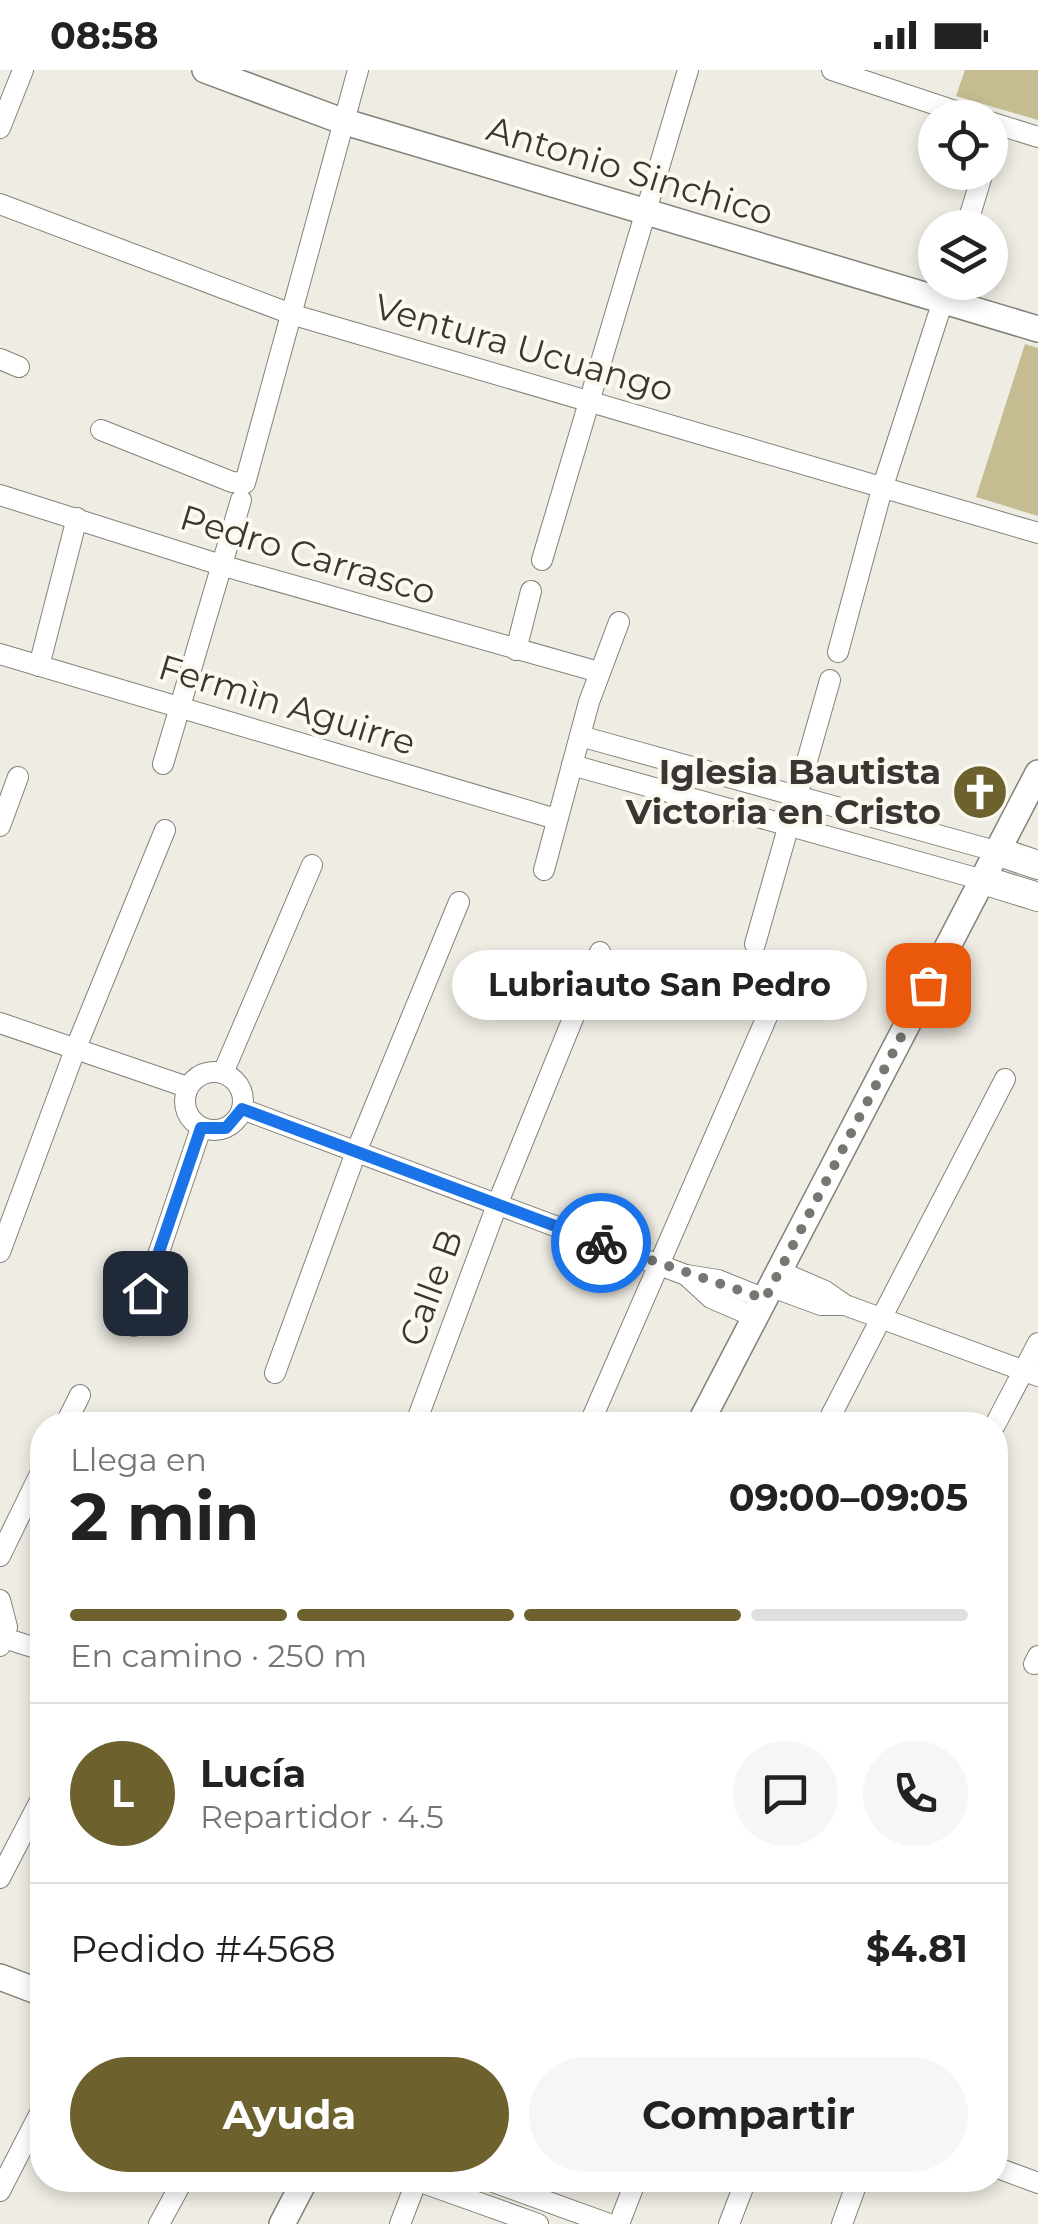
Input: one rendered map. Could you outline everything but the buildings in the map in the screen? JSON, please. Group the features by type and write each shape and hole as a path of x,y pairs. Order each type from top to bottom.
{"main road":[{"path":"998,852 1038,865"},
{"path":"983,880 1038,896"}],"street":[{"path":"0,128 22,70"},
{"name":"Antonio Sinchico","path":"205,70 342,121 648,213 918,285"},
{"path":"162,764 224,566 358,70"},
{"path":"542,560 688,70"},
{"path":"832,70 922,100"},
{"path":"1008,128 1038,137"},
{"name":"Ventura Ucuango","path":"0,204 294,315 1038,533"},
{"path":"838,652 882,489 943,300"},
{"name":"Antonio Sinchico","path":"966,300 1038,328"},
{"path":"101,430 243,492"},
{"name":"Pedro Carrasco","path":"0,495 224,566 599,672"},
{"path":"40,666 77,518"},
{"path":"516,650 532,592"},
{"path":"544,870 599,672 619,622"},
{"name":"Fermìn Aguirre","path":"0,654 556,819"},
{"path":"755,944 830,680"},
{"path":"580,736 998,852"},
{"path":"572,765 983,880"},
{"path":"706,1412 1038,772"},
{"path":"0,826 18,777"},
{"path":"0,1252 75,1050 165,830"},
{"path":"223,1073 312,864"},
{"path":"275,1373 356,1152 459,902"},
{"name":"Calle B","path":"421,1412 497,1205 600,952"},
{"path":"594,1412 656,1263 776,996"},
{"path":"0,1023 187,1087"},
{"path":"223,1073 242,1092 242,1109 226,1128 201,1128 187,1115 187,1087 199,1075 223,1073"},
{"path":"833,1412 1005,1079"},
{"path":"242,1109 686,1275 713,1278 768,1294 823,1298 1031,1373"},
{"path":"134,1326 201,1128"},
{"path":"1004,1412 1031,1373 1038,1343"},
{"path":"72,1412 80,1395"},
{"path":"0,1556 30,1495"},
{"path":"0,1600 6,1614 2,1642 30,1648"},
{"path":"0,1878 30,1820"},
{"path":"0,1977 30,1988"},
{"path":"0,2190 30,2132"},
{"path":"1008,2173 1038,2184"},
{"path":"159,2224 177,2192"},
{"path":"282,2224 298,2192"},
{"path":"400,2224 412,2192"},
{"path":"447,2192 524,2222 527,2192"},
{"path":"539,2192 609,2224"},
{"path":"618,2224 631,2192"},
{"path":"729,2224 741,2192"},
{"path":"842,2224 854,2192"}],"shaded area":[{"path":"965,70 1038,70 1038,120 1008,111 1008,100 956,96"},
{"path":"1025,344 1038,348 1038,516 976,497"}],"way so far":[{"path":"601,1243 686,1275 713,1278 765,1299 928,985"}],"place":[{"name":"Iglesia Bautista Victoria en Cristo","path":"980,792"},
{"name":"Lubriauto San Pedro","path":"928,985"}],"route":[{"path":"145,1293 201,1128 226,1128 242,1109 601,1243"}]}
